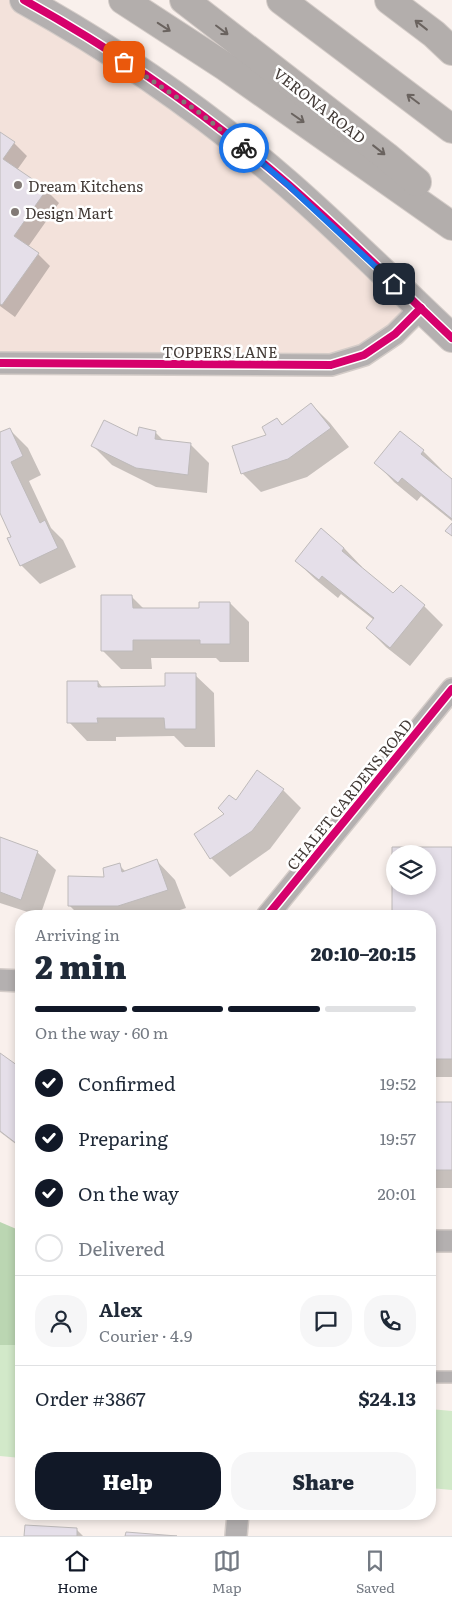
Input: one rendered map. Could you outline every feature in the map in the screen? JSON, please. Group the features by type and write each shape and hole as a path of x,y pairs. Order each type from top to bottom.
{"highway":[{"path":"123,0 226,67 452,226"},
{"name":"VERONA ROAD","path":"184,0 386,156 452,214"},
{"path":"281,0 452,129"},
{"path":"389,0 434,34 452,51"}],"street":[{"path":"24,0 94,42 210,121 289,186 452,338"},
{"name":"TOPPERS LANE","path":"0,363 331,365 364,355 395,334 420,308"},
{"name":"CHALET GARDENS ROAD","path":"272,910 452,689"},
{"path":"0,980 15,981"},
{"path":"436,1241 452,1241"},
{"path":"236,1536 237,1520"}],"lane":[{"path":"436,1377 452,1377"}],"shaded area":[{"path":"0,0 24,0 94,42 421,308 364,355 0,363"}],"green space":[{"path":"0,1222 15,1228 15,1345 0,1345"},
{"path":"0,1345 15,1345 15,1457 0,1456"},
{"path":"436,1410 452,1411 452,1490 436,1489"}],"building":[{"name":"Design Mart","path":"0,132 15,142 3,159 47,189 14,236 39,253 2,305 0,304"},
{"path":"311,403 331,428 288,459 241,474 232,446 266,435 262,427 277,418 282,425"},
{"path":"104,420 137,436 139,427 156,431 155,439 191,443 188,475 136,468 91,446"},
{"path":"10,428 23,456 11,462 40,523 45,520 58,548 20,566 7,538 11,537 0,513 0,432"},
{"path":"400,431 424,450 421,454 452,479 452,519 402,478 398,483 374,463"},
{"path":"452,523 452,536 445,531"},
{"path":"321,528 344,548 342,551 393,593 401,585 425,605 390,648 366,628 374,618 322,576 319,580 295,561"},
{"path":"101,595 132,595 133,608 199,608 199,602 230,602 230,644 200,644 200,640 133,640 133,651 101,651"},
{"path":"165,673 196,673 196,729 165,729 164,718 97,718 98,723 67,723 67,681 98,681 98,687 165,686"},
{"path":"257,770 284,789 252,831 210,859 194,834 224,814 218,808 229,795 236,800"},
{"path":"0,837 38,851 21,900 0,892"},
{"path":"436,847 452,847 452,1059 436,1059 436,910 392,910 392,895 436,895"},
{"path":"157,859 168,890 118,906 68,906 68,876 104,877 103,868 120,863 122,872"},
{"path":"0,1053 15,1064 15,1142 0,1131"},
{"path":"436,1102 452,1102 452,1170 436,1170"},
{"path":"25,1525 77,1528 77,1536 24,1536"},
{"path":"126,1532 177,1536 125,1536"}],"cycle path":[{"path":"24,0 128,63 227,134 289,185 351,241 452,338"},
{"path":"0,363 331,365 364,355 395,334 421,308"},
{"path":"272,910 452,689"}],"way so far":[{"path":"124,62 196,110 244,148"}],"place":[{"name":"Dream Kitchens","path":"18,185"},
{"name":"Design Mart","path":"15,212"}],"route":[{"path":"244,148 289,186 394,284"}]}
